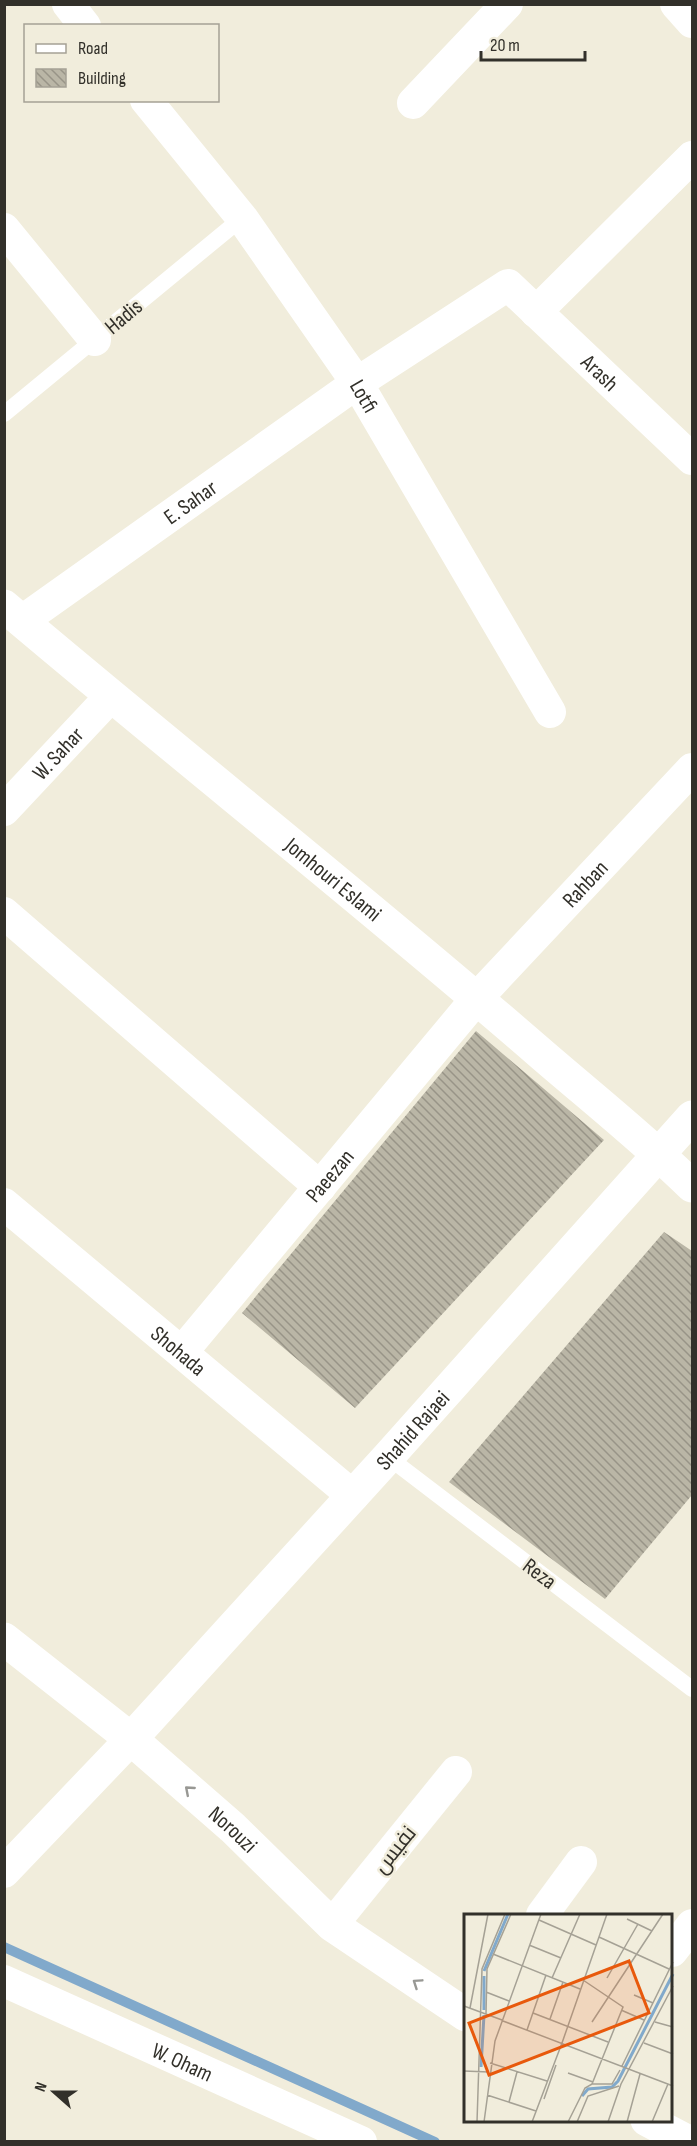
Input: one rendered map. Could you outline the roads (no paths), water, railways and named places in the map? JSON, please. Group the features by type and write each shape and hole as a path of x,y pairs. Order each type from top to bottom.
{"main road":[{"name":"Jomhouri Eslami","path":"13,613 477,998 659,1154 693,1186"},
{"name":"Shahid Rajaei","path":"131,1739 353,1496 693,1117"},
{"name":"Jomhouri Eslami","path":"659,1154 693,1177"},
{"name":"Norouzi","path":"4,1639 131,1739 233,1828 332,1925 464,2014"}],"street":[{"path":"68,4 83,24"},
{"path":"413,103 507,4"},
{"path":"676,4 693,22"},
{"name":"Lotfi","path":"148,102 242,218 357,383 550,712"},
{"path":"536,312 693,157"},
{"path":"4,229 95,340"},
{"name":"Arash","path":"508,285 693,459"},
{"name":"E. Sahar","path":"13,613 508,285"},
{"name":"W. Sahar","path":"4,810 111,696"},
{"name":"Rahban","path":"477,998 693,769"},
{"path":"4,913 320,1187"},
{"name":"Paeezan","path":"182,1352 477,998"},
{"name":"Shohada","path":"4,1204 353,1496"},
{"path":"4,1872 131,1739"},
{"name":"نفیس","path":"332,1925 456,1772"},
{"path":"543,1914 581,1862"},
{"path":"673,1950 693,1925"},
{"name":"W. Oham","path":"4,1982 361,2142"}],"lane":[{"name":"Hadis","path":"4,414 242,218"},
{"name":"Reza","path":"388,1457 693,1689"}],"waterway":[{"path":"4,1947 435,2142"}]}
